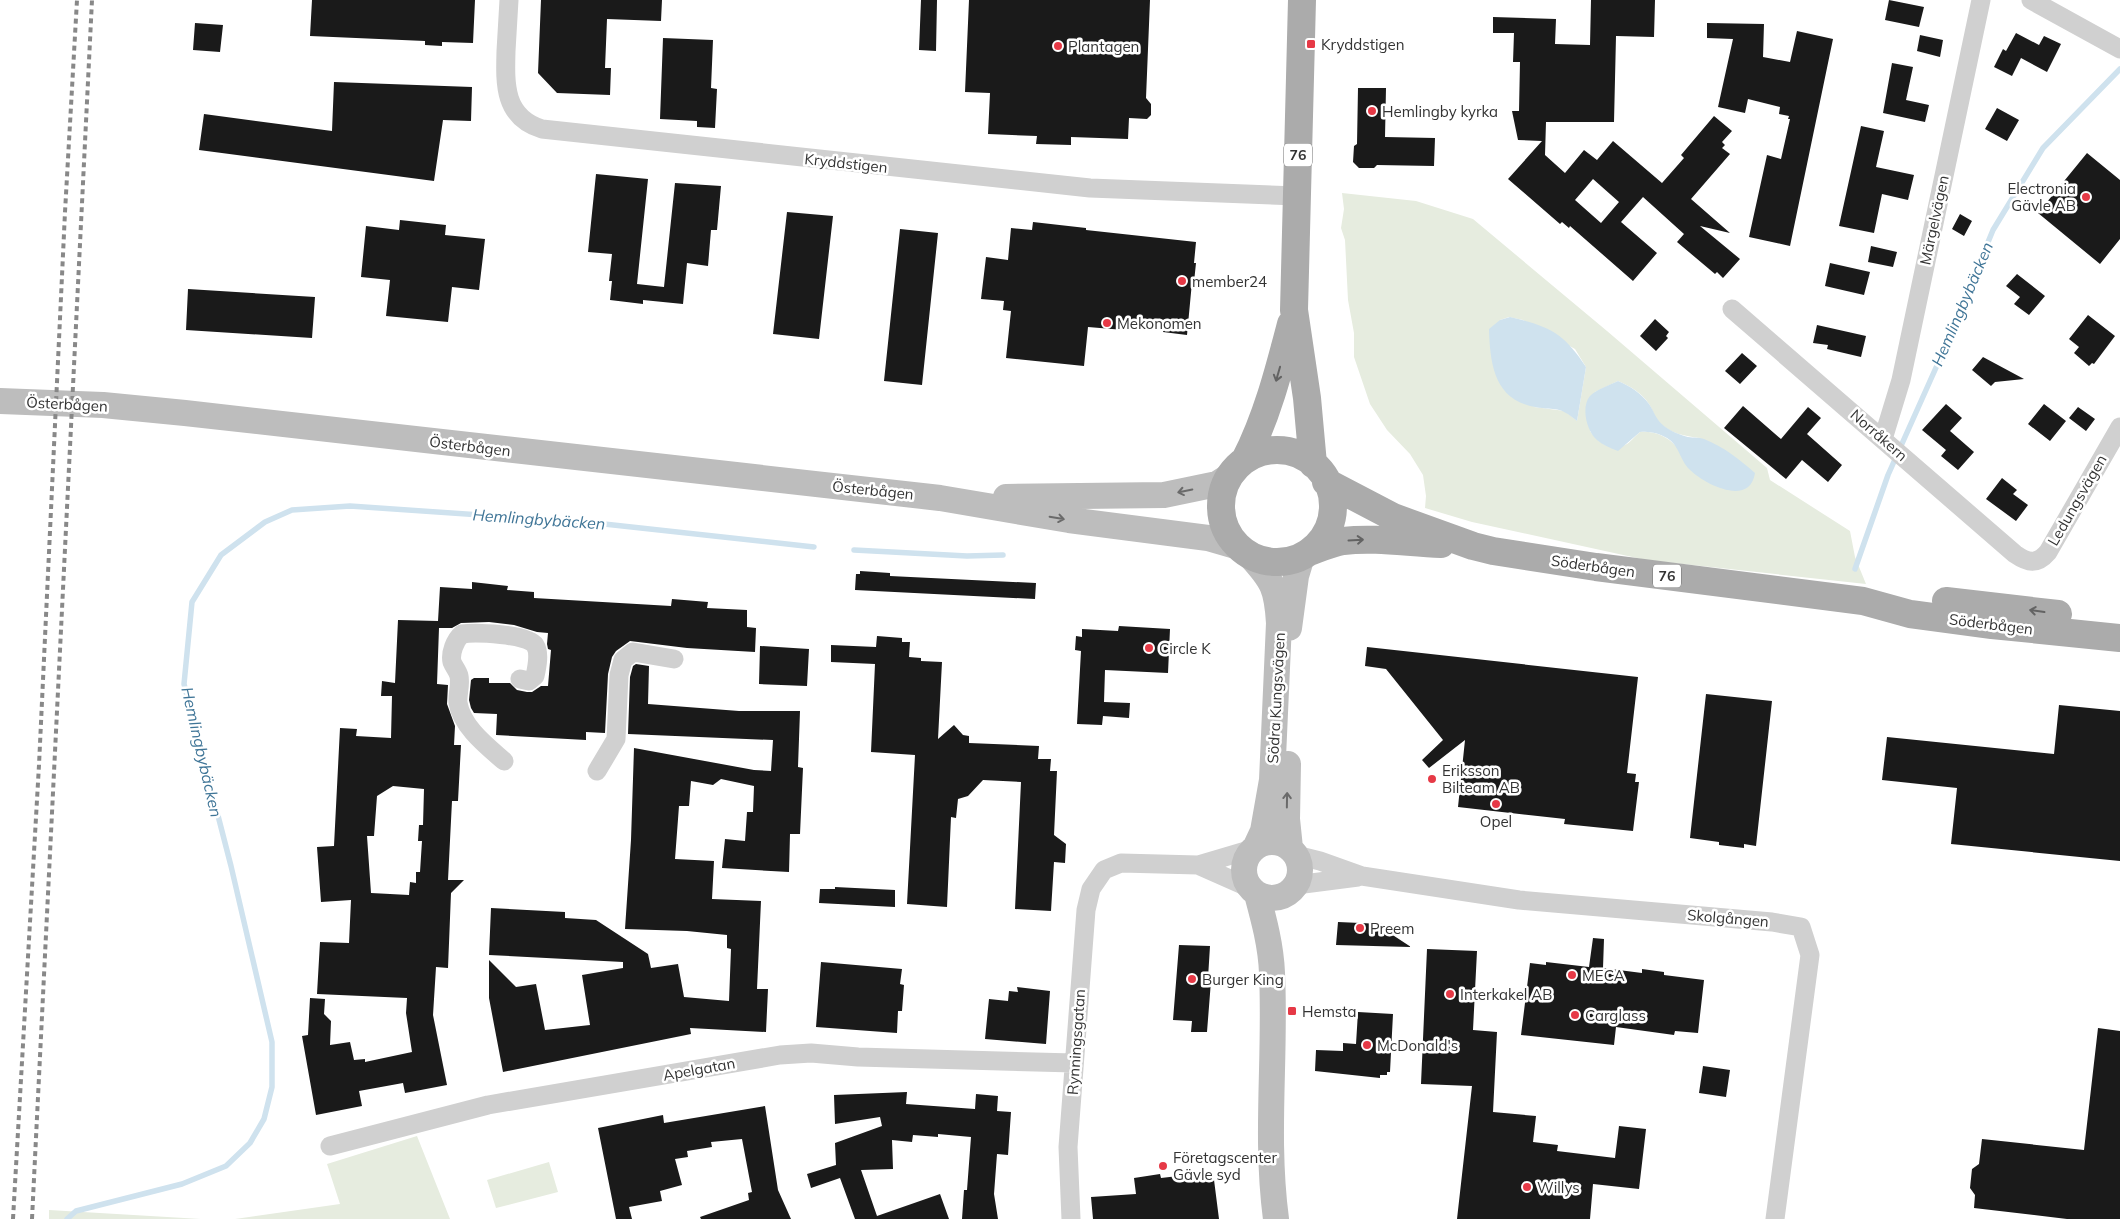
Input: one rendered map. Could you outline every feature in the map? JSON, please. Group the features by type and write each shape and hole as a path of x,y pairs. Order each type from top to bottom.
{"main road":[{"name":"76","path":"1302,0 1294,310 1319,473"},
{"name":"76","path":"1238,467 1254,441 1278,377 1294,310"},
{"name":"Österbågen","path":"0,401 103,405 185,413 940,498 1069,520 1208,538 1245,551"},
{"path":"1273,449 1289,451 1319,473 1330,492 1332,507 1330,523 1324,536 1306,554 1290,561 1276,563 1262,561 1245,551 1227,532 1221,514 1222,498 1238,467 1258,453 1273,449"},
{"name":"Österbågen","path":"940,498 1164,495 1217,484 1238,467"},
{"name":"Söderbågen","path":"1319,473 1394,517 1473,546"},
{"name":"Söderbågen","path":"1306,554 1341,541 1355,540 1390,540 1473,546 1596,567 1862,601 1910,614 1992,625 2120,638"},
{"name":"Södra Kungsvägen","path":"1245,551 1270,578 1278,602 1279,623 1272,780 1263,831 1254,848"},
{"name":"Södra Kungsvägen","path":"1293,851 1287,819 1289,625 1296,576 1306,554"},
{"name":"Söderbågen","path":"1862,601 1920,599 2004,606 2120,622"},
{"path":"1272,971 1284,910 1293,888 1300,868 1293,851 1276,842 1264,843 1254,848 1245,860 1243,870 1245,880 1254,891 1266,898 1274,898 1284,896 1293,888"},
{"path":"1254,891 1266,931 1272,971 1269,1126 1272,1187 1276,1219"}],"street":[{"name":"Kryddstigen","path":"509,0 506,69 506,86 509,99 517,114 525,121 542,129 1090,188 1297,196"},
{"name":"Märgelvägen","path":"1895,450 1901,380 1981,0"},
{"path":"2030,0 2120,48"},
{"name":"Norråkern","path":"1732,309 2026,561"},
{"name":"Ledungsvägen","path":"2026,561 2034,562 2048,552 2120,427"},
{"path":"504,761 478,736 462,715 458,702 459,675 452,662 452,654 457,638 462,634 478,632 532,640 536,647 535,676 529,681 520,679"},
{"path":"597,771 616,739 619,675 623,660 633,652 674,658"},
{"path":"1198,866 1254,848"},
{"name":"Skolgången","path":"1293,851 1362,876 1519,900 1763,921 1801,927 1810,955 1775,1219"},
{"name":"Rynningsgatan","path":"1071,1219 1068,1147 1086,910 1091,889 1104,870 1121,863 1198,866"},
{"path":"1198,866 1254,891"},
{"name":"Skolgången","path":"1293,888 1362,876"},
{"name":"Apelgatan","path":"330,1146 488,1105 780,1055 810,1053 868,1057 1074,1063"}],"shaded area":[{"path":"1342,193 1416,201 1473,219 1767,468 1770,480 1850,531 1855,557 1866,584 1646,560 1472,522 1425,508 1426,496 1423,475 1410,454 1387,430 1370,404 1354,357 1354,333 1348,300 1345,240 1341,228 1344,209","holes":["1509,317 1523,320 1575,349 1586,367 1577,421 1565,411 1534,407 1500,320","1618,381 1643,396 1655,417 1667,429 1701,438 1676,446 1660,435 1651,432 1640,432 1629,443 1620,447 1605,445 1590,431 1595,392"]},
{"path":"417,1136 450,1219 235,1219 340,1204 327,1164"},
{"path":"549,1162 558,1192 496,1208 487,1180"},
{"path":"49,1210 201,1219 49,1219"}],"water":[{"path":"1510,317 1535,324 1554,333 1570,346 1586,367 1577,421 1557,409 1535,407 1521,403 1511,397 1503,388 1493,367 1489,329 1500,320"},
{"path":"1618,381 1642,396 1661,424 1666,428 1688,437 1704,439 1737,458 1755,473 1751,483 1745,489 1736,491 1726,490 1705,481 1689,469 1671,441 1664,436 1654,433 1640,432 1618,451 1599,442 1590,431 1586,418 1587,400 1596,391"}],"building":[{"path":"312,0 475,0 473,43 442,42 442,46 425,45 425,41 310,36"},
{"path":"541,0 662,0 661,21 607,19 605,68 611,68 610,95 557,93 538,73"},
{"path":"921,0 937,0 936,51 919,50"},
{"name":"Plantagen","path":"969,0 1150,0 1146,98 1151,104 1151,115 1147,119 1129,118 1128,139 1071,137 1071,145 1036,144 1037,136 988,134 990,93 965,92"},
{"path":"1591,0 1655,0 1654,37 1616,36 1614,122 1546,122 1545,155 1565,173 1584,150 1597,160 1613,141 1662,183 1684,158 1681,155 1714,116 1732,131 1722,142 1725,145 1722,148 1730,154 1691,199 1730,233 1700,226 1740,259 1723,278 1717,272 1715,274 1677,242 1684,234 1643,197 1621,222 1657,253 1633,281 1570,226 1569,228 1562,222 1560,224 1508,179 1542,141 1518,140 1512,111 1519,111 1520,62 1513,62 1514,33 1493,33 1493,17 1556,19 1555,44 1590,45","holes":["1593,179 1619,202 1601,223 1575,200"]},
{"path":"1889,0 1924,7 1919,27 1885,20"},
{"path":"195,23 223,25 220,52 193,50"},
{"path":"1707,23 1764,24 1763,57 1790,62 1797,31 1833,39 1790,246 1749,237 1767,155 1781,159 1790,119 1788,119 1789,116 1779,114 1780,107 1748,99 1745,113 1718,107 1733,39 1707,38"},
{"path":"2016,33 2039,45 2044,36 2061,44 2047,72 2021,58 2012,76 1994,67 2003,49 2006,51"},
{"path":"1920,35 1943,40 1940,57 1917,51"},
{"path":"663,38 713,40 711,88 717,89 715,128 697,127 697,121 660,119"},
{"path":"1892,63 1913,67 1906,100 1929,105 1925,122 1883,113"},
{"path":"334,82 472,87 471,121 443,120 434,181 199,150 204,114 332,131"},
{"name":"Hemlingby kyrka","path":"1358,88 1386,88 1385,137 1435,138 1434,166 1377,165 1374,168 1359,168 1353,162 1354,146 1357,144"},
{"path":"1997,108 2019,120 2007,141 1985,129"},
{"path":"1861,126 1884,131 1876,167 1914,175 1908,200 1882,194 1874,233 1839,226"},
{"name":"Electronia Gävle AB","path":"2087,153 2120,180 2120,239 2100,264 2038,213"},
{"path":"596,174 648,179 637,284 664,287 675,183 721,186 717,230 711,230 708,266 687,263 683,304 643,300 643,304 610,300 612,281 609,281 612,254 588,252"},
{"path":"787,212 833,216 819,339 773,334"},
{"path":"1960,214 1972,221 1964,236 1952,229"},
{"path":"400,220 446,225 445,235 485,239 479,290 452,287 448,322 386,316 390,280 361,277 366,226 399,230"},
{"path":"1033,222 1196,242 1194,263 1196,263 1194,282 1192,282 1187,335 1163,332 1163,327 1125,323 1124,330 1088,327 1084,366 1006,358 1011,311 1003,310 1004,301 981,299 986,257 1008,260 1011,228 1032,230"},
{"path":"900,229 938,233 922,385 884,381"},
{"path":"1871,246 1897,252 1893,267 1868,262"},
{"path":"1830,263 1870,272 1864,295 1825,286"},
{"path":"2017,274 2045,296 2029,315 2014,304 2020,297 2006,286"},
{"path":"188,289 315,297 312,338 186,330"},
{"path":"2088,315 2115,336 2094,364 2092,363 2089,366 2074,353 2079,347 2069,339"},
{"path":"1655,319 1669,332 1666,336 1668,338 1656,351 1640,336"},
{"path":"1817,325 1866,336 1861,357 1827,349 1828,345 1813,343"},
{"path":"1742,353 1757,366 1740,384 1725,371"},
{"path":"1983,357 2024,379 1995,382 1991,386 1972,370"},
{"path":"1946,404 1962,418 1950,431 1974,452 1958,470 1941,456 1946,450 1922,430"},
{"path":"2044,404 2066,421 2050,441 2028,424"},
{"path":"1743,406 1781,439 1808,407 1821,418 1807,434 1842,465 1828,482 1802,460 1786,479 1724,428"},
{"path":"2078,407 2095,419 2086,431 2069,418"},
{"path":"2002,478 2017,490 2013,494 2028,505 2016,521 1986,499"},
{"path":"860,571 890,573 890,576 1036,583 1035,599 855,590 856,574 860,574"},
{"path":"472,582 508,586 507,590 534,592 534,598 671,606 672,599 708,602 707,608 747,610 747,627 756,628 755,652 687,648 630,641 616,651 612,657 608,674 605,733 586,732 586,740 496,735 497,714 474,713 471,708 469,700 471,680 474,678 489,678 489,683 510,683 517,690 527,692 532,692 541,686 548,686 551,650 548,649 547,644 548,633 537,632 514,625 489,622 461,623 452,628 439,628 437,684 448,685 447,704 455,726 454,745 461,745 458,801 452,801 448,880 464,880 451,893 448,968 436,967 433,1015 447,1085 405,1093 403,1083 359,1091 362,1106 316,1115 302,1036 308,1035 310,998 325,999 324,1014 331,1021 330,1045 350,1042 354,1060 365,1059 365,1062 412,1052 406,1013 407,998 317,994 320,942 349,943 351,900 321,902 317,847 334,846 340,728 357,729 356,736 391,738 392,696 381,696 382,681 395,683 398,620 438,621 440,587 472,589","holes":["393,786 424,789 423,825 419,825 418,841 422,841 420,872 416,872 416,883 410,882 409,895 371,893 367,836 374,836 377,796"]},
{"path":"1119,626 1170,629 1168,673 1105,670 1104,702 1130,703 1129,718 1103,716 1102,725 1077,724 1081,651 1075,650 1076,636 1082,637 1082,629 1118,631"},
{"path":"877,636 902,638 902,642 910,642 909,657 921,658 921,661 942,662 938,739 954,725 963,735 969,736 969,743 1039,746 1038,759 1051,759 1050,771 1057,771 1054,835 1066,844 1065,863 1054,862 1051,911 1015,909 1021,782 983,780 968,796 958,799 956,818 951,817 947,907 907,904 915,755 871,752 875,664 831,662 831,645 876,647"},
{"path":"760,646 809,649 807,686 759,684"},
{"path":"1367,647 1638,677 1627,773 1636,774 1635,782 1639,782 1633,831 1564,824 1565,819 1458,807 1465,740 1429,768 1422,760 1443,740 1386,669 1365,666"},
{"path":"636,664 649,666 648,704 739,711 800,711 798,767 803,768 800,834 790,834 789,872 722,868 725,839 745,841 747,812 753,812 754,786 721,779 713,785 691,781 689,806 679,806 675,859 714,861 712,899 761,901 757,989 768,989 766,1032 690,1028 691,1034 503,1072 489,998 489,960 516,987 536,984 545,1030 590,1025 582,975 623,968 623,962 489,955 491,908 565,912 565,918 596,920 648,954 651,968 678,964 684,997 729,1001 731,949 727,948 727,935 687,931 625,929 631,840 634,748 754,770 771,771 773,740 628,734 630,677 633,666"},
{"path":"1706,694 1772,701 1756,846 1744,844 1744,848 1719,845 1719,842 1690,838"},
{"path":"2059,705 2120,711 2120,861 1951,844 1957,788 1882,780 1887,737 2054,754"},
{"path":"835,887 895,890 895,907 819,903 820,889 835,889"},
{"path":"1338,922 1383,924 1382,928 1411,947 1336,945"},
{"path":"1593,938 1604,939 1603,968 1642,973 1642,969 1664,972 1664,975 1704,980 1698,1033 1675,1031 1674,1035 1616,1027 1614,1045 1521,1035 1530,963 1546,965 1546,962 1589,967"},
{"name":"Burger King","path":"1179,945 1210,946 1208,978 1211,981 1207,1032 1191,1032 1192,1021 1173,1020"},
{"path":"1427,949 1477,951 1473,1030 1497,1032 1493,1112 1536,1116 1533,1142 1558,1145 1557,1151 1615,1158 1619,1126 1646,1129 1639,1189 1593,1184 1590,1219 1457,1219 1472,1086 1421,1084"},
{"path":"821,962 902,969 900,984 904,985 902,1011 898,1011 897,1033 816,1027"},
{"path":"1017,987 1050,991 1046,1044 985,1039 989,999 1008,1001 1009,991 1018,992"},
{"name":"McDonald's","path":"1358,1012 1393,1014 1390,1072 1387,1072 1387,1075 1380,1075 1380,1078 1315,1071 1316,1050 1343,1051 1343,1043 1356,1044"},
{"path":"2098,1028 2120,1031 2120,1219 2067,1219 1974,1208 1975,1195 1970,1188 1972,1169 1979,1164 1982,1139 2084,1150"},
{"path":"1703,1066 1730,1070 1726,1097 1699,1093"},
{"path":"907,1092 906,1104 975,1109 976,1094 998,1096 997,1111 1011,1112 1008,1155 997,1154 994,1194 998,1219 962,1219 964,1190 967,1190 971,1137 938,1134 938,1137 913,1135 912,1142 892,1140 893,1169 861,1170 877,1216 940,1194 949,1219 855,1219 840,1178 811,1188 807,1174 836,1165 835,1143 882,1126 880,1117 835,1124 834,1095"},
{"path":"765,1106 778,1190 791,1219 701,1219 700,1217 749,1200 748,1193 752,1192 742,1139 711,1142 712,1147 687,1151 688,1157 675,1159 682,1185 660,1191 662,1201 629,1207 632,1219 616,1219 598,1128 663,1115 664,1123"},
{"path":"1213,1172 1219,1219 1093,1219 1091,1197 1136,1194 1134,1178 1160,1174 1161,1178"}],"waterway":[{"name":"Hemlingbybäcken","path":"1855,569 1888,475 1943,352 1993,230 2043,148 2120,69"},
{"name":"Hemlingbybäcken","path":"67,1219 76,1211 182,1184 226,1166 250,1143 264,1119 272,1087 272,1042 231,866 184,684 192,602 221,555 265,522 292,510 350,506 595,523 814,547"},
{"name":"Hemlingbybäcken","path":"854,550 967,556 1003,555"}],"railway":[{"path":"13,1219 39,765 77,0"},
{"path":"32,1219 92,0"}],"place":[{"name":"Kryddstigen","path":"1311,44"},
{"name":"Plantagen","path":"1058,46"},
{"name":"Hemlingby kyrka","path":"1372,111"},
{"name":"Electronia Gävle AB","path":"2086,197"},
{"name":"member24","path":"1182,281"},
{"name":"Mekonomen","path":"1107,323"},
{"name":"Circle K","path":"1149,648"},
{"name":"Eriksson Bilteam AB","path":"1432,779"},
{"name":"Opel","path":"1496,804"},
{"name":"Preem","path":"1360,928"},
{"name":"MECA","path":"1572,975"},
{"name":"Burger King","path":"1192,979"},
{"name":"Interkakel AB","path":"1450,994"},
{"name":"Hemsta","path":"1292,1011"},
{"name":"Carglass","path":"1575,1015"},
{"name":"McDonald's","path":"1367,1045"},
{"name":"Företagscenter Gävle syd","path":"1163,1166"},
{"name":"Willys","path":"1527,1187"}]}
